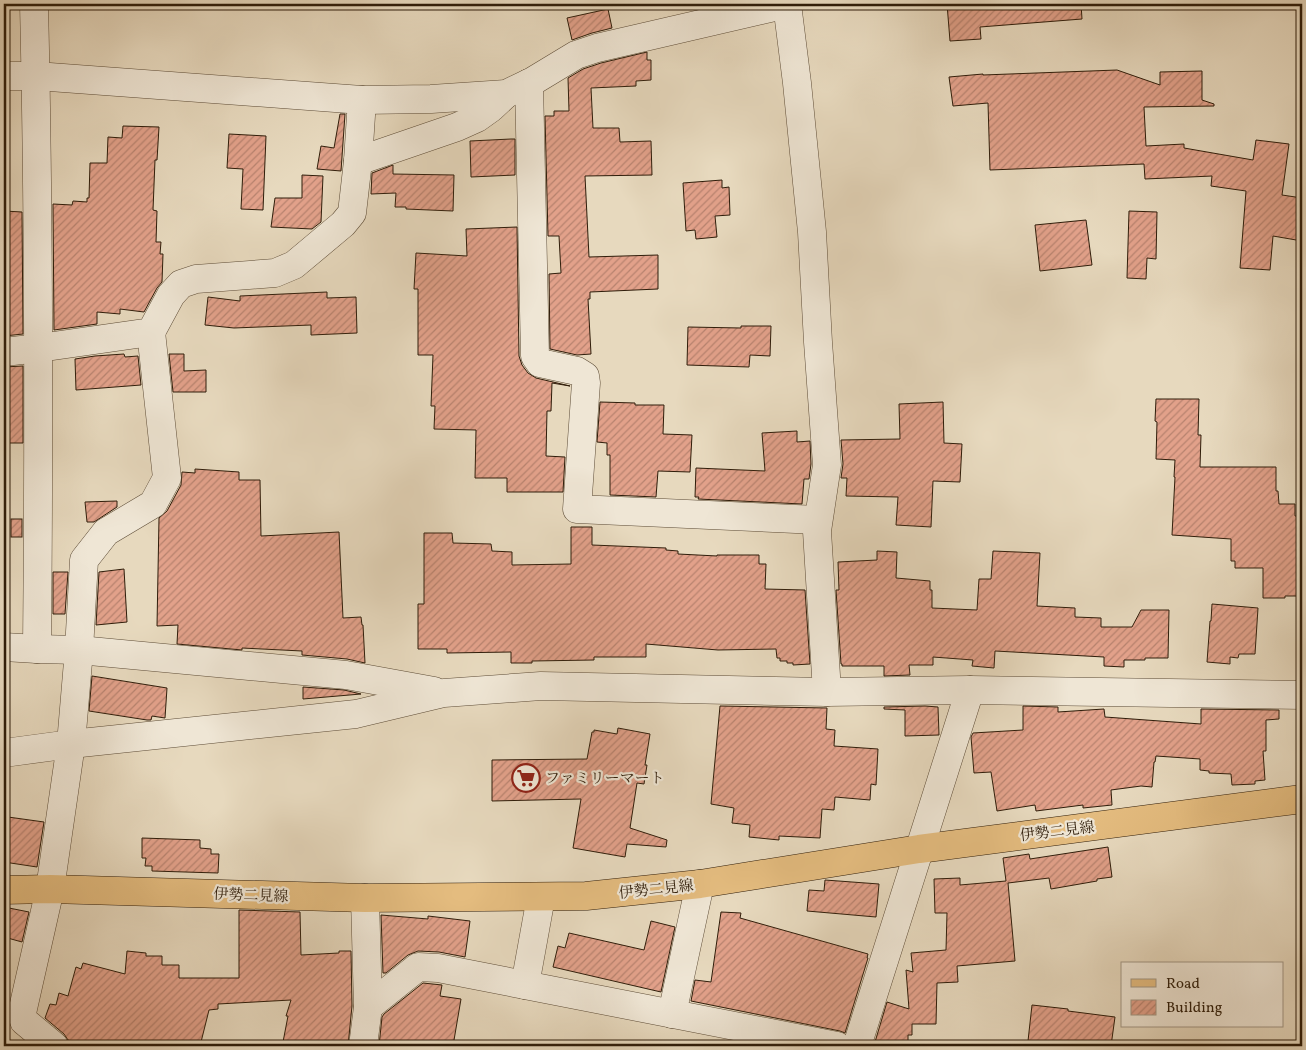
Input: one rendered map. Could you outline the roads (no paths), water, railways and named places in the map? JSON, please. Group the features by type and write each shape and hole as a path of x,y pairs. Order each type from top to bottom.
{"main road":[{"name":"伊勢二見線","path":"4,890 365,898 586,896 700,884 919,849 1302,800"}],"street":[{"path":"34,4 39,348 37,649"},
{"path":"358,161 457,127 477,118 518,89 576,55 597,48 787,4 812,232 827,465 817,531 827,692"},
{"path":"4,76 36,76 362,100 431,99 518,89"},
{"path":"518,89 535,356 540,363 577,370 585,376 586,383 577,508 818,520"},
{"path":"54,1046 24,1021 22,1013 50,890 70,744 79,650 84,560 106,532 153,504 167,478 151,332 171,295 181,284 196,279 275,272 294,265 344,224 352,213 362,100"},
{"path":"4,352 151,332"},
{"path":"4,647 79,650 346,675 444,693"},
{"path":"4,753 70,744 356,714 444,693 541,686 827,692 970,690 1302,695"},
{"path":"857,1046 970,690"},
{"path":"672,1014 700,884"},
{"path":"525,985 541,897"},
{"path":"363,1046 368,1007 365,898"},
{"path":"368,1007 418,967 438,968 838,1046"}],"place":[{"name":"ファミリーマート","path":"526,778"}]}
